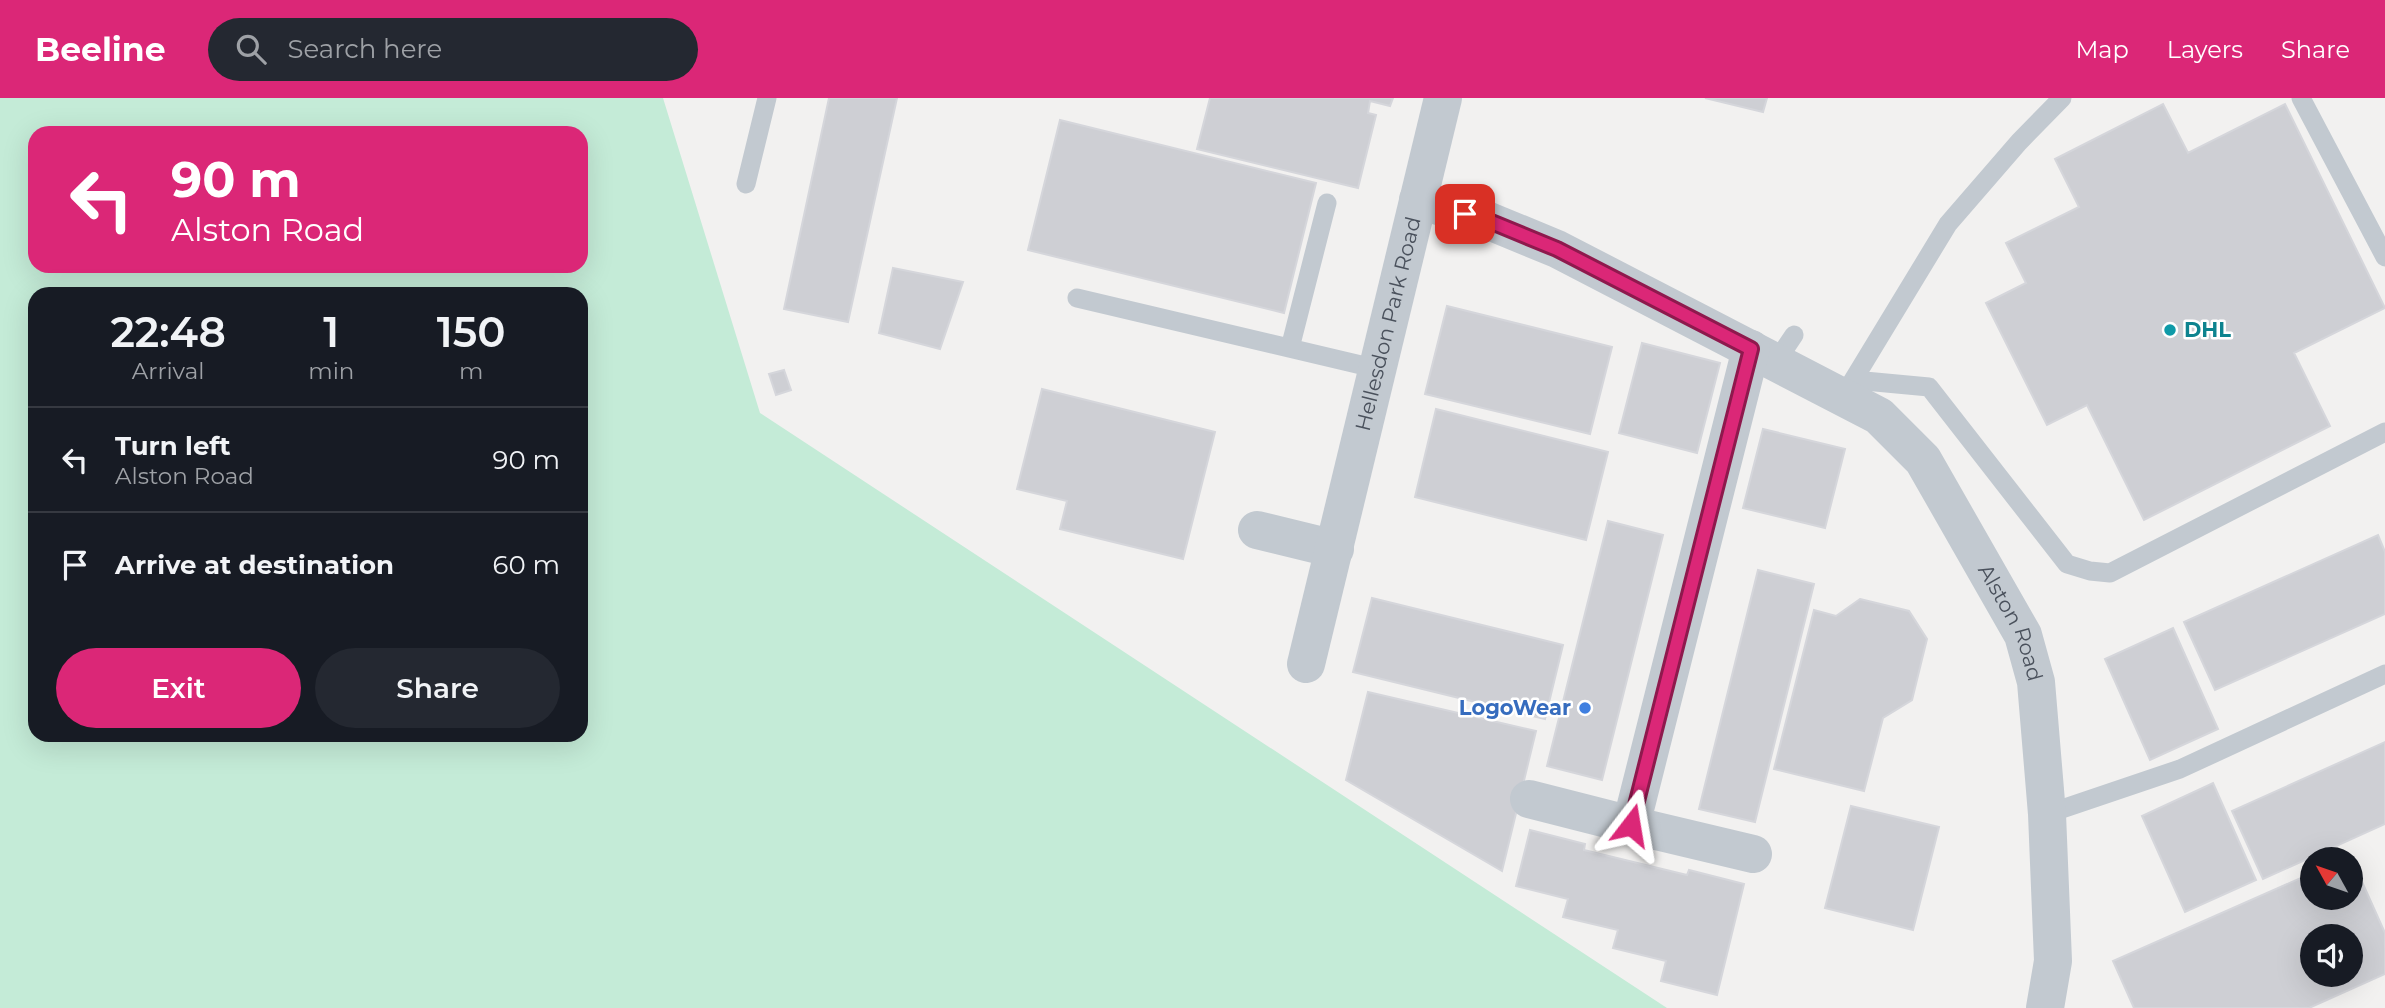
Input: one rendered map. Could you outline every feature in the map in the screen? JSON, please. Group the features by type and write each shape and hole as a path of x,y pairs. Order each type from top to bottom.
{"street":[{"name":"Hellesdon Park Road","path":"1306,664 1443,98"},
{"name":"Alston Road","path":"1418,200 1489,221 1557,249 1773,349 1848,388 1923,460 2023,635 2036,682 2047,814 2053,961 2045,1008"},
{"path":"1631,825 1773,349"},
{"path":"1257,530 1335,548"},
{"path":"1529,799 1754,854"}],"lane":[{"path":"746,184 767,98"},
{"path":"1848,388 1948,224 2019,142 2062,98"},
{"path":"2301,98 2385,257"},
{"path":"1290,348 1327,203"},
{"path":"1077,299 1378,369"},
{"path":"1848,388 1929,387 2067,564 2110,573 2385,432"},
{"path":"2047,814 2180,769 2385,674"}],"green space":[{"path":"0,98 663,98 760,413 1667,1008 0,1008"}],"building":[{"path":"829,98 897,98 848,322 784,309"},
{"path":"1210,98 1393,98 1390,106 1370,101 1368,113 1376,115 1358,188 1197,149"},
{"path":"1705,98 1767,98 1763,112"},
{"name":"DHL","path":"2163,104 2188,153 2285,104 2385,308 2294,353 2330,426 2144,520 2087,405 2047,425 1986,303 2026,283 2006,243 2079,207 2055,159"},
{"path":"1060,120 1316,183 1284,313 1028,250"},
{"path":"893,268 963,282 940,349 879,333"},
{"path":"1447,306 1612,347 1590,434 1425,394"},
{"path":"1642,343 1720,363 1697,453 1619,433"},
{"path":"784,370 791,390 776,395 769,374"},
{"path":"1042,389 1215,432 1183,559 1060,529 1067,501 1017,489"},
{"path":"1436,409 1608,452 1586,540 1415,497"},
{"path":"1763,429 1845,449 1825,528 1743,508"},
{"path":"1608,521 1663,535 1602,780 1547,766"},
{"path":"2378,535 2385,552 2385,614 2215,690 2184,622"},
{"path":"1758,570 1814,584 1755,822 1699,809"},
{"path":"1372,598 1563,645 1545,719 1353,672"},
{"path":"1860,599 1909,611 1927,639 1912,700 1883,718 1864,791 1774,769 1814,610 1836,616"},
{"path":"2173,628 2218,729 2150,760 2105,659"},
{"path":"1368,692 1536,731 1502,871 1346,780"},
{"path":"2385,742 2385,824 2334,847 2300,847 2300,862 2263,879 2232,811"},
{"path":"2213,783 2256,880 2185,912 2142,816"},
{"path":"1851,806 1939,827 1913,930 1825,908"},
{"path":"1530,830 1585,844 1584,850 1687,875 1689,870 1744,884 1717,995 1661,981 1666,961 1613,948 1618,930 1563,917 1568,899 1516,886"},
{"path":"2300,878 2300,910 2363,910 2363,884 2385,933 2385,974 2363,984 2363,924 2300,924 2300,987 2356,987 2309,1008 2134,1008 2113,961"}],"place":[{"name":"DHL","path":"2170,330"},
{"name":"LogoWear","path":"1585,708"}],"route":[{"path":"1465,214 1557,249 1751,349 1631,825"}]}
